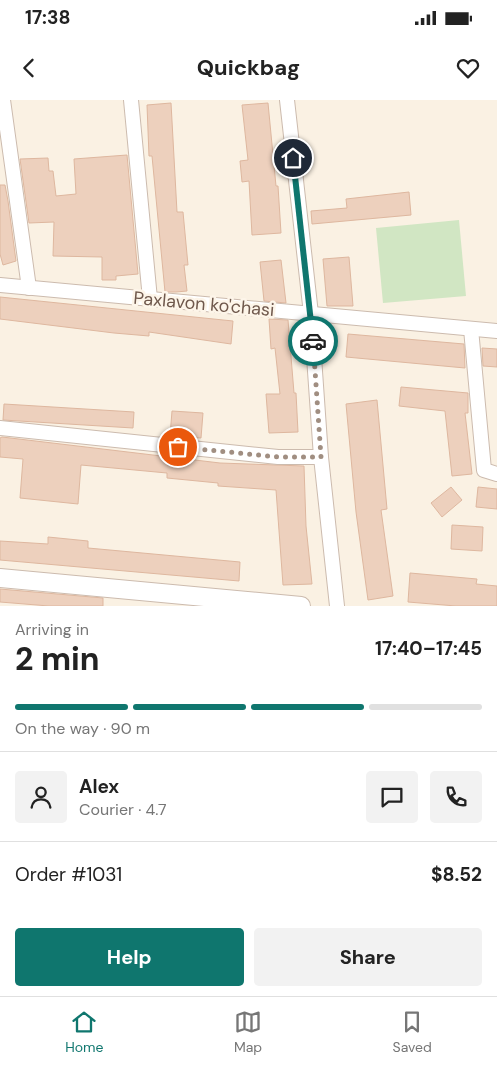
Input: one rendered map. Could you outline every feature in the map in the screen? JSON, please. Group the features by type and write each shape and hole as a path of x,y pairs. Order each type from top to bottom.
{"street":[{"path":"3,100 30,288"},
{"path":"131,100 150,299"},
{"path":"287,100 311,314 321,457 337,606"},
{"name":"Paxlavon ko'chasi","path":"0,285 497,331"},
{"path":"471,329 484,470 492,474"},
{"path":"0,428 278,457 321,457"},
{"path":"0,578 301,606"}],"green space":[{"path":"459,220 466,296 383,303 376,228"}],"building":[{"path":"171,103 177,212 183,212 188,265 184,265 187,291 165,292 152,156 149,156 147,105"},
{"path":"268,103 276,186 278,186 281,233 252,235 249,181 242,182 240,161 248,160 242,105"},
{"path":"127,155 138,274 116,276 116,280 102,280 102,257 53,256 54,222 29,223 20,159 48,158 49,171 53,171 56,196 76,194 74,159"},
{"path":"0,185 5,185 16,261 3,265 0,254"},
{"path":"409,192 411,215 312,224 311,211 347,208 346,199"},
{"path":"349,257 353,306 327,306 323,259"},
{"path":"281,260 286,303 264,301 260,262"},
{"path":"0,297 233,321 231,344 149,332 149,336 114,333 0,319"},
{"path":"269,319 288,320 298,432 269,433 266,394 280,394 275,348 271,349"},
{"path":"348,334 464,344 465,368 346,357"},
{"path":"482,348 497,349 497,367 483,366"},
{"path":"401,387 468,393 468,413 465,413 472,474 452,476 445,411 399,406"},
{"path":"377,400 387,509 381,510 393,596 368,600 356,512 346,404"},
{"path":"4,404 134,412 133,428 3,420"},
{"path":"172,411 203,413 201,438 170,436"},
{"path":"0,438 220,463 304,466 306,526 312,584 283,585 276,490 218,486 218,483 167,478 167,473 81,465 78,504 20,498 23,459 0,457"},
{"path":"451,487 462,500 442,517 431,503"},
{"path":"478,487 497,489 497,509 476,507"},
{"path":"452,525 483,527 482,551 451,549"},
{"path":"48,537 88,541 88,548 240,562 239,581 0,560 0,541 48,544"},
{"path":"410,573 477,579 476,584 497,586 497,606 456,606 408,602"},
{"path":"0,589 103,598 103,606 49,606 0,602"}],"way so far":[{"path":"178,447 278,457 321,457 313,341"}],"route":[{"path":"293,158 313,341"}]}
